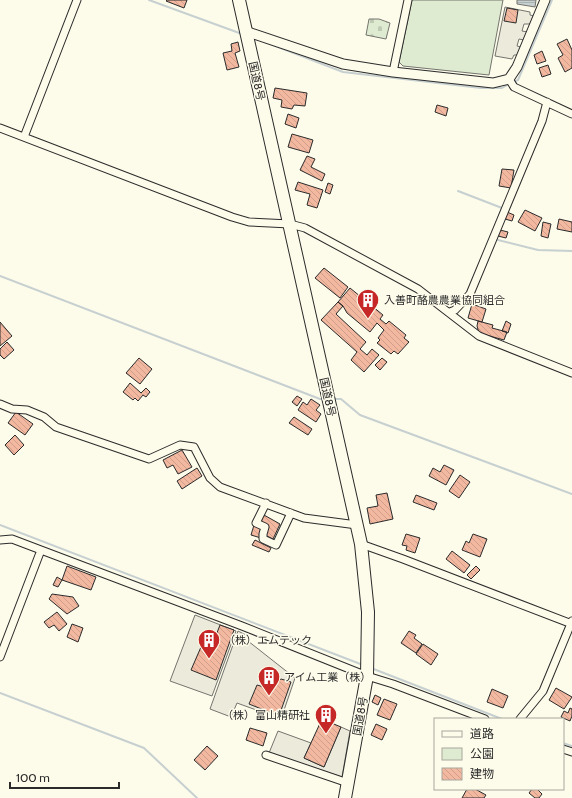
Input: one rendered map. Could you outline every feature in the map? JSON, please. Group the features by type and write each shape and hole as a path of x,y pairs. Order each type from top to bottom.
{"highway":[{"name":"国道8号","path":"238,0 290,224 361,544 368,612 367,676 345,798"}],"street":[{"path":"24,137 77,0"},
{"path":"393,72 408,0"},
{"path":"245,31 343,64 393,72 494,83 508,79 517,67 544,0"},
{"path":"508,79 514,87 572,114"},
{"path":"450,312 455,310 470,294 542,121 547,102"},
{"path":"0,128 232,217 249,222 290,224 304,228 418,288 480,336 572,373"},
{"path":"0,404 12,409 27,410 44,417 56,427 149,459 180,445 194,447 210,478 220,486 304,518 357,525"},
{"path":"266,504 256,523 265,527 263,539 276,544 291,513"},
{"path":"0,540 12,539 242,626 367,676 393,684 483,718"},
{"path":"361,544 572,623 543,691 521,718"},
{"path":"0,657 41,550"},
{"path":"266,754 348,783"}],"green space":[{"path":"412,0 503,0 489,75 403,66 399,62"},
{"path":"369,19 379,19 390,23 386,39 366,35"}],"shaded area":[{"path":"517,0 536,0 535,7 517,4"},
{"path":"505,7 530,12 530,15 534,16 530,24 524,24 522,31 528,32 524,40 519,39 517,46 521,47 518,55 514,55 512,59 495,56"},
{"path":"195,615 236,631 212,696 170,681"},
{"path":"238,631 248,636 248,641 295,678 281,719 237,703 231,717 210,709"},
{"path":"341,727 350,731 342,777 269,753 278,731 311,743 304,758 324,767"}],"building":[{"path":"187,0 184,8 166,1"},
{"path":"507,8 518,10 516,23 504,21"},
{"path":"567,39 572,50 572,68 565,72 558,58 563,55 557,44"},
{"path":"238,42 240,51 235,53 239,67 227,70 223,53 232,51 231,44"},
{"path":"542,51 546,61 537,64 534,55"},
{"path":"548,65 551,74 542,77 539,68"},
{"path":"275,88 307,93 305,106 294,105 292,109 281,107 282,100 273,98"},
{"path":"437,105 448,108 446,116 435,112"},
{"path":"288,114 299,118 296,128 285,124"},
{"path":"292,134 313,140 309,153 288,147"},
{"path":"307,156 315,159 311,167 325,174 322,181 300,170"},
{"path":"502,169 514,170 511,188 499,186"},
{"path":"298,182 323,190 317,208 307,205 310,194 295,190"},
{"path":"328,183 333,185 330,194 325,192"},
{"path":"525,210 542,218 535,231 518,222"},
{"path":"507,212 514,215 512,221 505,219"},
{"path":"559,219 572,222 572,232 557,229"},
{"path":"543,222 551,224 548,238 541,236"},
{"path":"500,230 508,232 506,238 498,236"},
{"path":"324,268 348,287 340,298 315,278"},
{"name":"入善町酪農農業協同組合","path":"350,288 383,315 380,319 386,324 389,321 406,335 404,338 409,342 398,354 394,351 391,354 377,343 380,340 378,338 384,330 377,323 370,332 347,313 343,306 338,302"},
{"path":"338,302 343,306 336,314 366,342 360,349 367,355 372,349 379,355 364,372 351,360 357,352 321,320"},
{"path":"472,304 486,309 482,322 468,318"},
{"path":"478,321 493,325 492,328 507,332 504,340 479,333 477,326"},
{"path":"506,321 511,324 508,333 502,331"},
{"path":"0,322 12,336 0,346"},
{"path":"7,342 14,350 4,359 0,355 0,349"},
{"path":"139,358 152,369 140,384 126,373"},
{"path":"382,358 387,362 380,370 375,365"},
{"path":"130,383 141,393 146,388 150,392 146,397 143,395 138,401 135,398 133,400 123,392"},
{"path":"297,396 302,399 297,406 292,402"},
{"path":"311,399 320,405 316,410 321,414 316,422 298,410 303,402 307,405"},
{"path":"16,412 33,424 25,435 8,423"},
{"path":"294,417 312,429 308,435 289,423"},
{"path":"15,435 24,445 14,455 5,445"},
{"path":"182,450 192,467 178,474 173,465 167,468 163,460"},
{"path":"444,465 454,470 446,485 429,476 433,468 440,472"},
{"path":"197,468 202,476 182,489 177,481"},
{"path":"460,475 470,482 459,498 449,491"},
{"path":"387,493 393,519 370,524 367,508 378,506 376,495"},
{"path":"416,495 437,503 434,510 413,502"},
{"path":"264,515 280,524 273,539 263,534 260,522"},
{"path":"254,525 264,529 261,538 251,535"},
{"path":"406,534 420,538 415,553 406,550 407,546 402,545"},
{"path":"473,534 487,539 480,557 462,550 466,541 469,543"},
{"path":"255,540 271,548 269,552 252,545"},
{"path":"452,551 470,565 464,573 446,559"},
{"path":"67,566 96,577 91,590 62,580"},
{"path":"476,566 480,570 471,579 467,575"},
{"path":"57,577 62,580 58,587 53,585"},
{"path":"52,594 73,597 79,606 67,614 49,599"},
{"path":"57,612 67,624 59,631 54,625 49,628 44,622"},
{"path":"72,624 83,628 78,642 67,637"},
{"name":"（株）エムテック","path":"220,625 234,630 216,680 191,670 201,647 210,651"},
{"path":"409,631 416,635 414,638 422,644 416,653 401,643"},
{"path":"423,644 438,654 431,665 416,654"},
{"name":"アイム工業（株）","path":"281,679 291,682 279,716 249,704 257,685 271,689 273,684"},
{"path":"556,688 572,697 564,709 549,700"},
{"path":"492,689 508,696 503,708 487,702"},
{"path":"375,695 381,698 378,705 372,702"},
{"path":"384,699 397,704 390,720 377,715"},
{"path":"570,708 572,709 570,721 561,717 564,711 568,713"},
{"name":"（株）富山精研社","path":"322,719 341,727 324,767 304,758"},
{"path":"376,724 387,729 382,740 371,735"},
{"path":"250,728 267,733 263,746 246,740"},
{"path":"207,746 218,756 205,770 194,760"},
{"path":"466,790 477,790 486,795 484,798 462,798"},
{"path":"531,790 538,790 542,794 539,798 535,798 529,793"}],"waterway":[{"path":"149,0 242,34"},
{"path":"513,82 518,80 552,0"},
{"path":"265,42 343,72 481,88 502,88 509,84"},
{"path":"458,191 502,208 494,228"},
{"path":"494,239 538,250 572,251"},
{"path":"0,276 320,399 324,399"},
{"path":"332,399 341,399 360,415 572,494"},
{"path":"0,525 363,665"},
{"path":"371,668 499,718"},
{"path":"0,693 144,748 197,798"},
{"path":"564,743 572,746"}],"place":[{"name":"入善町酪農農業協同組合","path":"368,320"},
{"name":"（株）エムテック","path":"209,660"},
{"name":"アイム工業（株）","path":"269,696"},
{"name":"（株）富山精研社","path":"326,734"}]}
